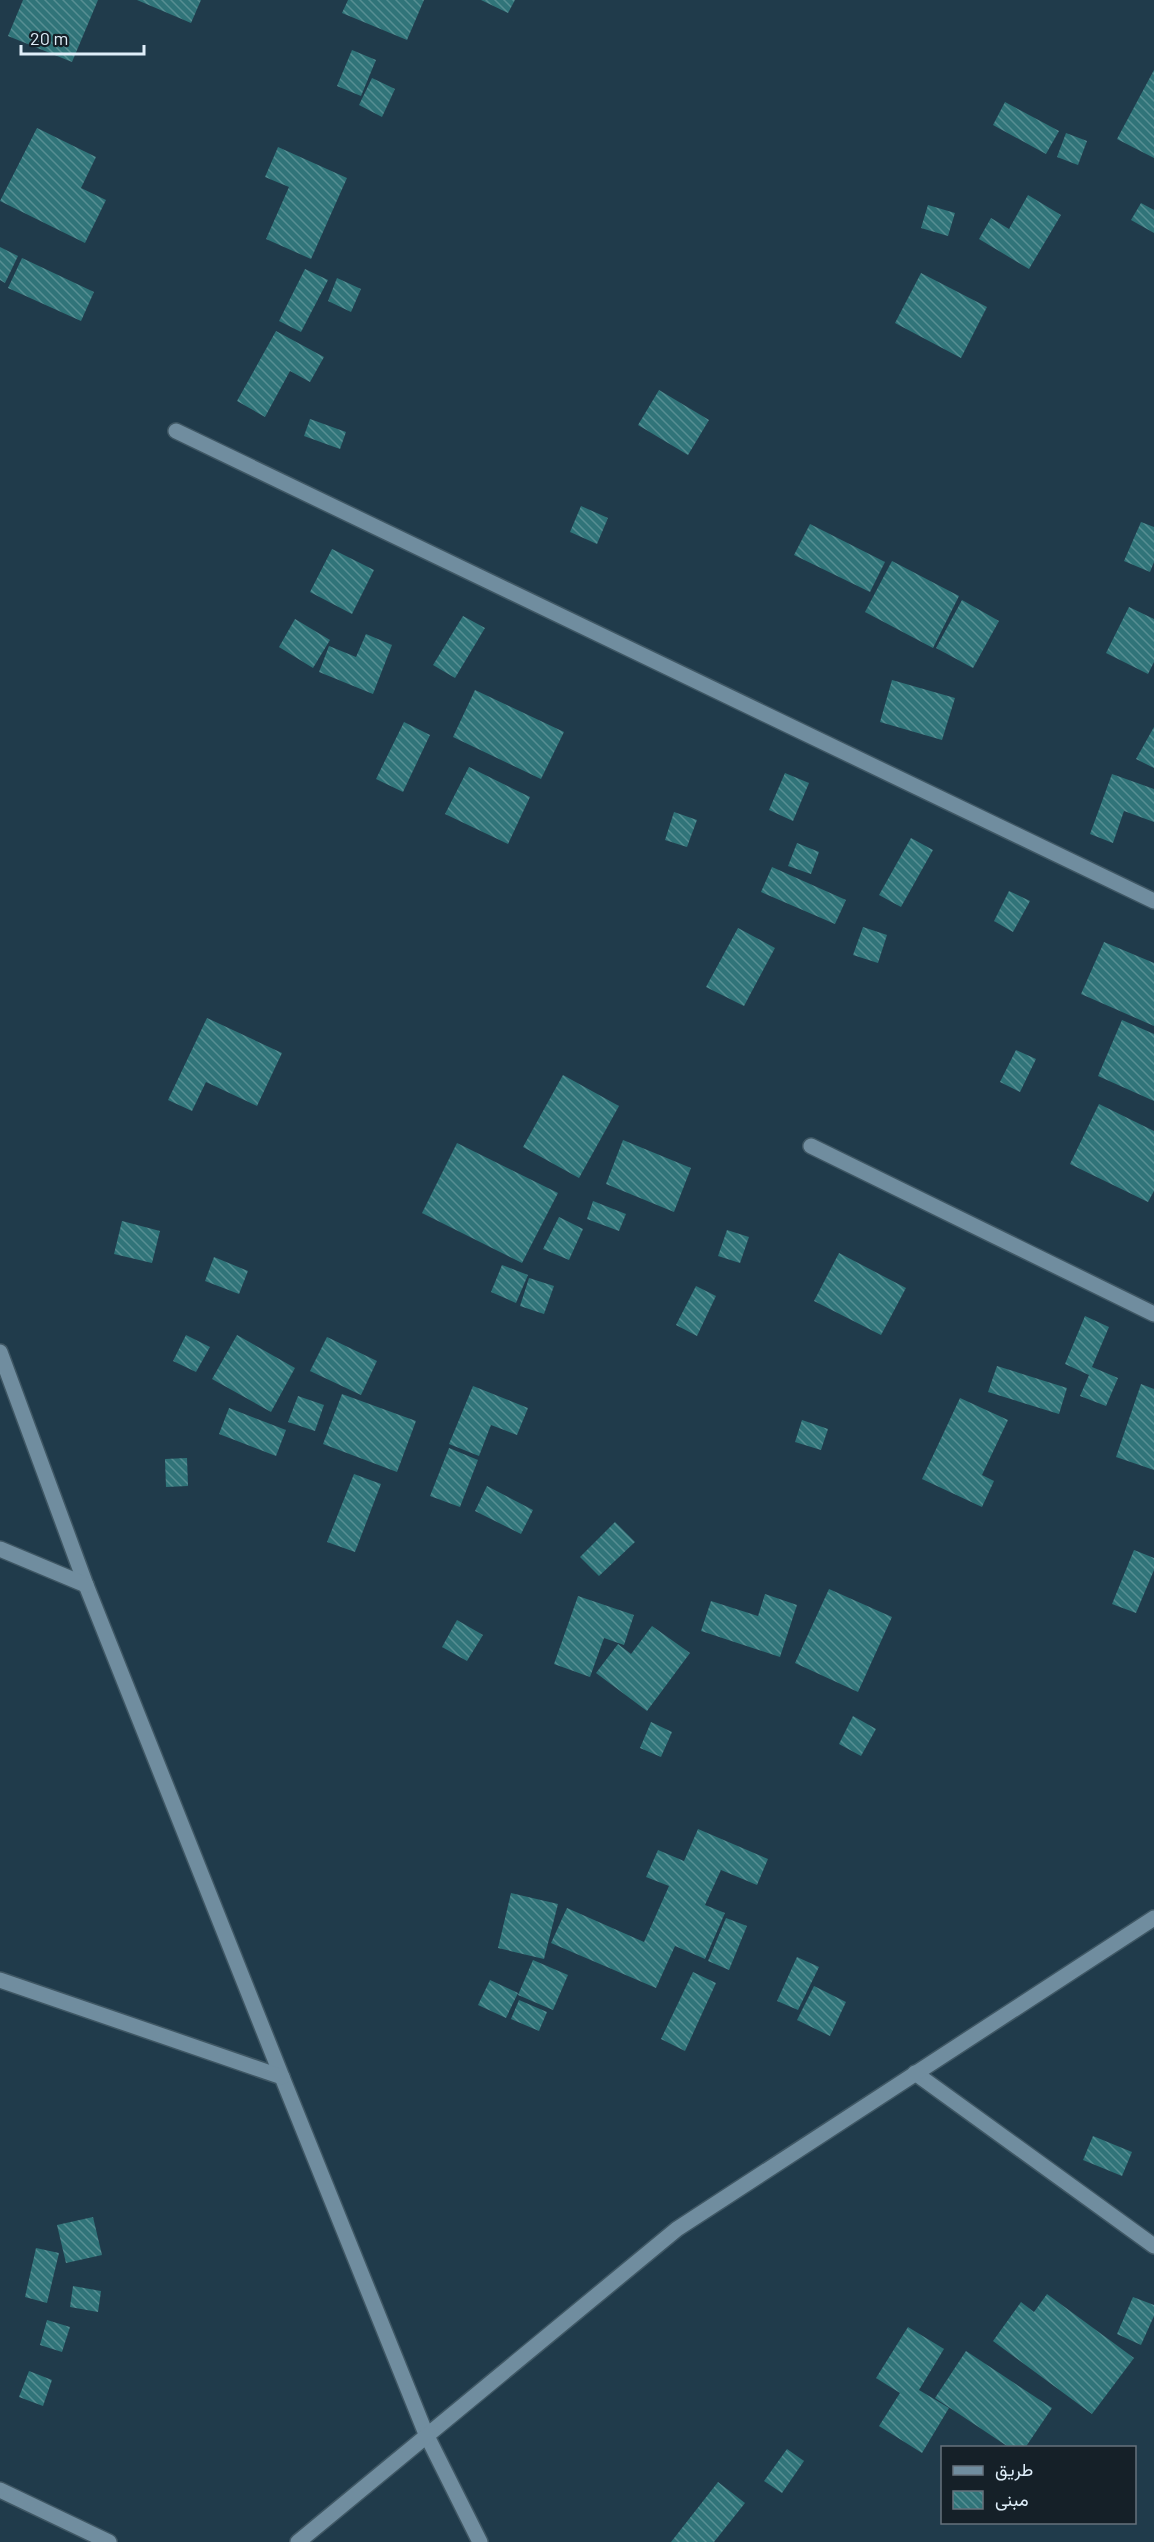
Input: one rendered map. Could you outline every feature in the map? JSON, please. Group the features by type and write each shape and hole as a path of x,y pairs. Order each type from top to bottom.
{"street":[{"path":"176,431 1154,901"},
{"path":"811,1146 1154,1314"},
{"path":"0,1352 86,1585 426,2434 480,2542"},
{"path":"0,1549 86,1585"},
{"path":"297,2542 677,2229 1154,1918"},
{"path":"0,1980 282,2076"},
{"path":"915,2073 1154,2246"},
{"path":"0,2490 109,2542"}],"building":[{"path":"23,0 98,0 72,62 8,36"},
{"path":"137,0 201,0 191,23"},
{"path":"348,0 424,0 407,40 342,13"},
{"path":"481,0 515,0 508,13"},
{"path":"352,50 376,60 361,96 337,86"},
{"path":"1154,70 1154,158 1117,139"},
{"path":"372,78 395,89 382,117 359,105"},
{"path":"1005,102 1059,131 1046,154 993,125"},
{"path":"37,128 96,157 81,188 106,200 85,243 0,201"},
{"path":"1066,133 1087,141 1078,165 1057,157"},
{"path":"278,147 347,178 311,259 266,239 289,187 265,177"},
{"path":"1028,195 1061,215 1029,269 979,239 991,218 1009,229"},
{"path":"1141,203 1154,210 1154,233 1131,220"},
{"path":"928,205 955,213 948,236 921,228"},
{"path":"0,247 18,256 5,283 0,280"},
{"path":"22,258 94,292 81,321 8,288"},
{"path":"305,269 328,280 301,332 279,321"},
{"path":"921,273 987,307 961,358 895,323"},
{"path":"337,278 361,289 351,312 328,301"},
{"path":"276,331 324,357 310,382 290,371 265,417 237,401"},
{"path":"659,390 709,420 688,455 638,425"},
{"path":"310,419 346,432 340,449 304,436"},
{"path":"581,506 608,518 597,544 570,532"},
{"path":"1141,522 1154,527 1154,562 1150,572 1124,561"},
{"path":"810,524 885,562 870,592 794,555"},
{"path":"332,549 374,570 352,614 310,592"},
{"path":"892,561 959,596 933,648 865,612"},
{"path":"962,600 999,621 973,668 936,648"},
{"path":"1129,607 1154,619 1154,662 1148,674 1106,653"},
{"path":"463,616 485,628 455,678 433,665"},
{"path":"295,619 330,640 313,668 279,647"},
{"path":"366,634 392,645 373,694 319,672 329,646 356,657"},
{"path":"892,680 955,698 942,740 880,722"},
{"path":"475,690 564,732 541,779 453,737"},
{"path":"404,722 430,735 403,792 376,779"},
{"path":"1154,727 1154,768 1136,759"},
{"path":"469,767 530,797 508,844 445,814"},
{"path":"785,773 809,783 793,821 769,810"},
{"path":"1112,774 1154,789 1154,822 1124,811 1113,843 1090,834"},
{"path":"674,812 697,820 687,847 665,840"},
{"path":"911,838 933,850 901,907 879,895"},
{"path":"797,843 819,852 811,874 788,866"},
{"path":"772,867 846,900 835,924 761,892"},
{"path":"1009,891 1030,901 1013,932 994,921"},
{"path":"863,927 887,935 878,963 853,955"},
{"path":"738,928 775,948 744,1006 706,987"},
{"path":"1104,942 1154,963 1154,1026 1081,994"},
{"path":"207,1018 282,1053 257,1106 206,1082 192,1111 168,1100"},
{"path":"1122,1020 1154,1034 1154,1101 1098,1076"},
{"path":"1016,1050 1036,1059 1020,1092 1000,1082"},
{"path":"563,1075 619,1106 579,1178 523,1147"},
{"path":"1099,1104 1154,1131 1154,1191 1148,1202 1070,1164"},
{"path":"623,1140 691,1168 674,1212 606,1184"},
{"path":"457,1143 558,1193 522,1263 422,1213"},
{"path":"593,1201 626,1214 619,1231 587,1219"},
{"path":"559,1217 583,1229 569,1260 543,1249"},
{"path":"122,1221 160,1231 152,1263 114,1254"},
{"path":"727,1230 749,1237 740,1263 718,1256"},
{"path":"839,1253 906,1288 881,1335 814,1301"},
{"path":"214,1257 248,1271 239,1294 205,1281"},
{"path":"502,1265 528,1275 516,1303 491,1292"},
{"path":"529,1278 554,1286 544,1314 520,1306"},
{"path":"696,1286 716,1296 697,1336 676,1325"},
{"path":"1085,1316 1109,1327 1092,1367 1118,1378 1106,1406 1080,1396 1089,1375 1065,1364"},
{"path":"186,1335 210,1347 196,1372 173,1361"},
{"path":"237,1335 295,1368 271,1412 212,1379"},
{"path":"327,1337 377,1361 361,1395 310,1371"},
{"path":"997,1366 1067,1388 1059,1414 988,1392"},
{"path":"1141,1384 1154,1389 1154,1470 1116,1457"},
{"path":"473,1386 528,1408 517,1435 491,1425 479,1456 449,1444"},
{"path":"342,1394 416,1421 397,1472 323,1444"},
{"path":"298,1396 324,1405 315,1431 288,1422"},
{"path":"960,1398 1008,1420 982,1475 994,1481 982,1507 922,1479"},
{"path":"229,1408 286,1430 276,1456 219,1434"},
{"path":"802,1420 828,1429 821,1450 795,1442"},
{"path":"449,1448 478,1460 460,1507 430,1496"},
{"path":"187,1458 188,1486 166,1487 165,1459"},
{"path":"354,1474 381,1484 355,1552 327,1542"},
{"path":"487,1486 533,1510 521,1534 475,1511"},
{"path":"615,1522 635,1542 599,1576 580,1557"},
{"path":"1134,1550 1154,1558 1154,1570 1136,1613 1112,1604"},
{"path":"829,1589 892,1617 858,1692 795,1663"},
{"path":"765,1594 797,1605 780,1657 701,1631 711,1601 758,1616"},
{"path":"578,1596 634,1615 624,1645 604,1638 590,1677 554,1664"},
{"path":"457,1620 483,1635 467,1661 442,1647"},
{"path":"652,1626 690,1653 647,1711 596,1673 618,1644 631,1654"},
{"path":"853,1716 876,1729 861,1756 839,1744"},
{"path":"651,1722 672,1732 661,1757 640,1748"},
{"path":"698,1829 768,1859 757,1885 721,1870 705,1905 725,1913 705,1959 675,1946 656,1988 551,1943 567,1908 644,1942 669,1886 646,1877 658,1850 684,1861"},
{"path":"511,1893 558,1904 544,1959 498,1948"},
{"path":"726,1918 747,1926 729,1970 708,1961"},
{"path":"797,1957 819,1967 798,2010 777,2001"},
{"path":"533,1960 568,1975 553,2010 518,1995"},
{"path":"693,1972 716,1983 685,2051 661,2039"},
{"path":"490,1980 518,1993 506,2018 478,2005"},
{"path":"814,1986 846,2002 830,2036 797,2020"},
{"path":"519,2000 547,2012 539,2031 511,2019"},
{"path":"1093,2136 1132,2152 1122,2176 1083,2160"},
{"path":"93,2217 102,2255 66,2263 57,2225"},
{"path":"36,2248 59,2253 47,2303 25,2297"},
{"path":"73,2286 101,2291 98,2312 70,2307"},
{"path":"1047,2294 1134,2358 1092,2414 993,2341 1021,2302 1034,2312"},
{"path":"1133,2297 1154,2305 1154,2316 1141,2345 1117,2334"},
{"path":"47,2320 70,2327 62,2352 40,2345"},
{"path":"908,2327 944,2349 919,2390 949,2408 922,2453 879,2426 900,2393 876,2378"},
{"path":"966,2351 1052,2408 1026,2446 1007,2446 935,2398"},
{"path":"29,2371 52,2380 43,2406 19,2397"},
{"path":"787,2449 804,2461 782,2493 764,2481"},
{"path":"718,2482 745,2503 714,2542 671,2542"}]}
